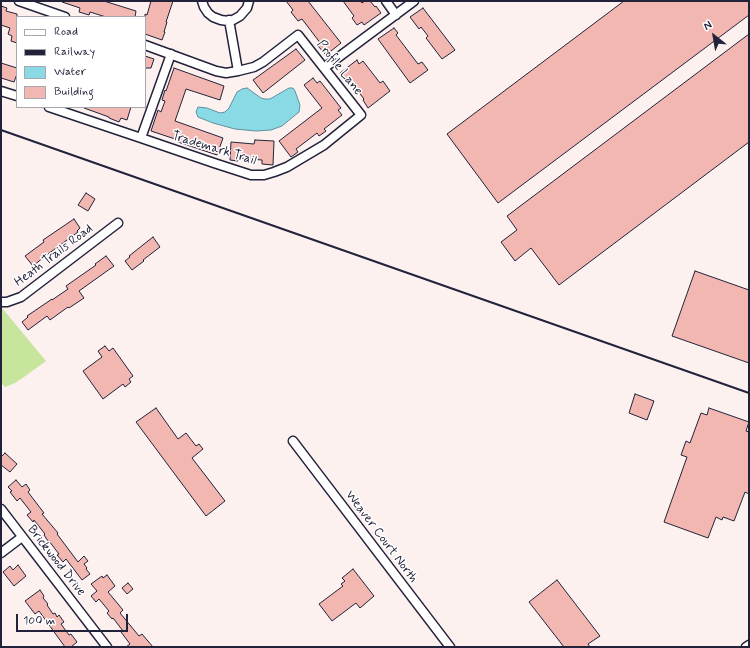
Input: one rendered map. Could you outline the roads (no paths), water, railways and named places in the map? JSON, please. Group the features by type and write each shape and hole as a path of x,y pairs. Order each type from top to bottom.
{"street":[{"path":"18,1 36,4 63,16"},
{"path":"202,1 208,13 221,20 230,20 240,16 247,8 249,1"},
{"path":"386,1 396,15"},
{"path":"324,68 414,1"},
{"path":"146,45 216,71 238,71 230,20"},
{"name":"Profile Lane","path":"238,71 254,67 263,62 298,34 361,115"},
{"path":"141,138 171,54"},
{"path":"1,91 16,96"},
{"name":"Trademark Trail","path":"52,108 251,175 264,175 281,170 300,160 324,145 361,115"},
{"name":"Heath Trails Road","path":"1,302 7,302 21,297 118,223"},
{"name":"Weaver Court North","path":"293,441 450,647"},
{"name":"Brickwood Drive","path":"1,509 107,647"},
{"path":"1,553 22,537"}],"water":[{"path":"247,88 261,98 270,99 289,88 293,88 300,105 299,112 282,126 271,130 256,131 235,129 198,117 196,112 198,107 207,108 220,113 225,112 229,108 237,92"}],"railway":[{"path":"1,130 749,393"}]}
